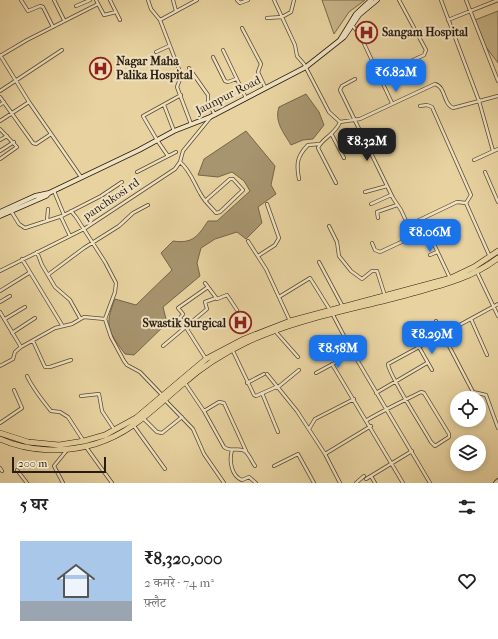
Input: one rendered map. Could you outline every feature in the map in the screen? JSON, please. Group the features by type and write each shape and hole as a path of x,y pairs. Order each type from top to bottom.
{"highway":[{"path":"1,438 28,448 68,449 113,437 144,419 164,397 206,359 244,339 290,321 332,313 343,307 451,280 498,251"},
{"path":"1,438 44,444 85,444 136,418 217,358 232,349 275,331 332,313 477,272 498,258"}],"street":[{"path":"21,0 28,11 40,6 43,7 53,26"},
{"path":"54,0 64,20"},
{"path":"76,6 90,0"},
{"path":"96,0 104,15 116,12"},
{"path":"110,0 120,20"},
{"path":"148,0 151,9 160,20 180,72 180,79 177,87 191,124"},
{"path":"173,0 176,11"},
{"path":"160,20 197,0"},
{"path":"237,0 240,3 248,0"},
{"path":"274,0 295,45 297,56 306,67 329,112 340,122"},
{"path":"267,18 282,17 291,12 294,0"},
{"path":"351,24 358,11 371,0"},
{"path":"351,24 361,12 377,0"},
{"path":"399,0 426,50 424,55 409,62"},
{"path":"441,0 479,101 493,151"},
{"path":"466,0 498,81"},
{"path":"448,20 498,0"},
{"path":"81,178 29,102 0,56 64,20 98,4"},
{"path":"351,24 360,35 392,103"},
{"name":"Jaunpur Road","path":"1,213 11,211 46,196 54,190 174,131 213,116 306,67 340,40 351,24"},
{"path":"242,28 261,64 258,72 266,87"},
{"path":"156,52 169,46"},
{"path":"0,91 62,50"},
{"path":"224,50 236,80 246,98"},
{"path":"213,57 225,81 228,82 236,80"},
{"path":"189,68 208,95 208,102 213,116"},
{"path":"355,79 342,86 340,90 391,195 409,224 457,202 466,203"},
{"path":"340,122 354,120 435,84 440,87 450,107 498,96"},
{"path":"168,156 143,116 181,95"},
{"path":"0,97 34,144 51,134"},
{"path":"0,105 4,102"},
{"path":"0,121 29,102"},
{"path":"164,105 174,131"},
{"path":"420,106 427,105 432,107 471,195 466,203"},
{"name":"panchkosi rd","path":"0,271 22,258 84,229 174,169 180,162 183,151 213,116"},
{"path":"336,183 318,148 320,144 332,135 340,122"},
{"path":"0,129 17,145 17,148 0,158"},
{"path":"332,135 344,158"},
{"path":"0,140 7,136"},
{"path":"0,151 14,142"},
{"path":"299,179 296,163 306,146 311,144 320,144"},
{"path":"474,160 498,149"},
{"path":"137,172 176,152"},
{"path":"180,162 190,173 205,200 218,213 242,190 233,180 230,179 205,200"},
{"path":"485,172 498,202"},
{"path":"11,211 23,228 63,216 101,196 122,182"},
{"path":"365,192 387,186"},
{"path":"54,190 70,236"},
{"name":"Jaunpur Road","path":"1,213 35,196 49,193"},
{"path":"371,204 391,195"},
{"path":"466,203 490,257"},
{"path":"49,274 92,243 120,226 131,215 148,204"},
{"path":"258,256 275,245 279,238 267,204"},
{"path":"378,218 378,212 397,205"},
{"path":"47,221 48,209"},
{"path":"71,211 105,262 116,283 115,292 105,319 111,337 124,361 127,365 140,372 193,429 204,454 224,483"},
{"path":"422,219 451,280"},
{"path":"329,226 337,242 339,256 348,268 362,279 372,271 376,271 385,296"},
{"path":"372,243 376,250 380,252 427,230"},
{"path":"248,241 258,256 290,321"},
{"path":"37,252 42,265 49,274 57,290 72,303 80,318"},
{"path":"430,255 437,252"},
{"path":"22,258 29,273 62,325"},
{"path":"319,262 343,307"},
{"path":"477,272 498,316"},
{"path":"0,291 29,273"},
{"path":"279,297 310,278 332,313 376,393 430,483"},
{"path":"205,283 216,298"},
{"path":"206,359 180,318 183,314 178,308 208,287"},
{"path":"163,346 207,309 206,302 228,295 237,310"},
{"path":"0,302 10,296"},
{"path":"367,420 386,409 407,399 421,392 423,392 449,434 449,437 435,446 433,445 407,399 395,380 388,364 498,304"},
{"path":"4,319 24,307"},
{"path":"0,312 21,347"},
{"path":"0,366 13,359 16,352 21,347 62,325 72,324 80,318 88,316 105,319"},
{"path":"12,333 35,318"},
{"path":"471,318 487,355"},
{"path":"436,321 473,392 486,395 498,428"},
{"path":"275,331 298,357"},
{"path":"33,341 45,367 57,366 71,360"},
{"path":"419,347 432,370"},
{"path":"232,349 254,395 277,388 299,370"},
{"path":"316,373 353,353"},
{"path":"376,393 395,380 428,363"},
{"path":"332,364 367,420 403,483"},
{"path":"248,383 265,374 293,407 309,429 325,454 340,483"},
{"path":"27,376 34,390 39,394 51,411 60,412 68,417 112,483"},
{"path":"185,382 204,411 222,445 226,449 242,449 246,452"},
{"path":"0,422 22,408 14,390"},
{"path":"262,393 278,432"},
{"path":"81,396 99,394 102,411 115,430"},
{"path":"309,429 315,419 354,399"},
{"path":"204,411 219,402 224,403 246,452 255,466"},
{"path":"144,419 157,432 162,433 182,417"},
{"path":"134,426 164,469"},
{"path":"325,454 370,426"},
{"path":"63,483 54,466 68,449"},
{"path":"232,450 230,464 239,482 249,477 256,483"},
{"path":"356,483 365,477 371,476 412,451"},
{"path":"274,466 298,454 314,483"},
{"path":"17,470 27,483"},
{"path":"371,476 375,483"}],"shaded area":[{"path":"322,0 365,0 349,12 334,34"},
{"path":"498,11 498,63 483,43 475,20"},
{"path":"306,94 319,112 324,125 313,139 303,140 291,145 279,122 279,107"},
{"path":"246,131 275,166 271,185 276,194 258,207 262,223 246,239 237,232 215,239 201,248 197,263 200,276 163,307 167,323 134,355 125,354 111,334 109,322 115,299 136,305 172,270 161,253 173,241 180,242 194,238 208,221 217,221 250,191 244,181 232,172 218,177 198,175 204,159"}],"place":[{"name":"Sangam Hospital","path":"366,32"},
{"name":"Nagar Maha Palika Hospital","path":"101,68"},
{"name":"Swastik Surgical","path":"241,323"}]}
